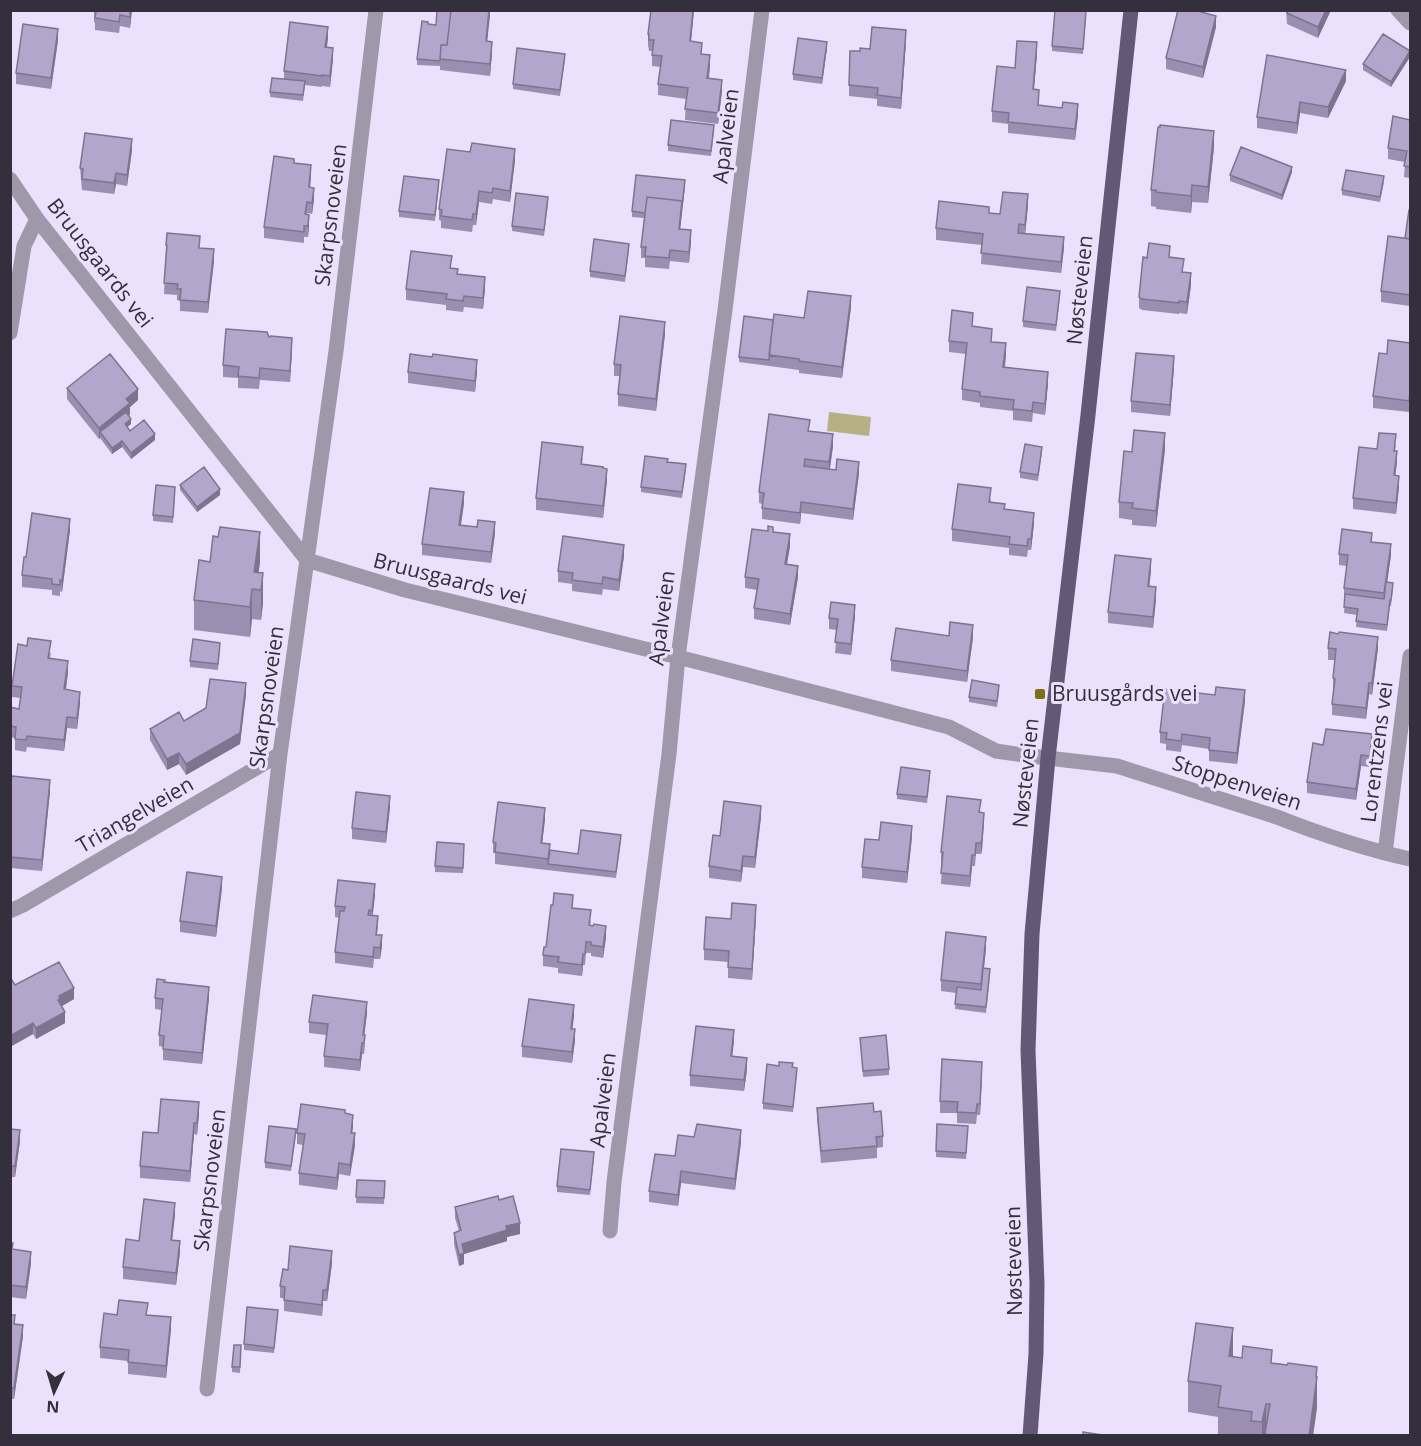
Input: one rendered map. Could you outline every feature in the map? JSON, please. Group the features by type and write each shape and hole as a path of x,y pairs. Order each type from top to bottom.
{"main road":[{"name":"Nøsteveien","path":"1030,1436 1036,1354 1037,1284 1029,1093 1032,934 1048,758 1090,405 1131,10"}],"street":[{"name":"Skarpsnoveien","path":"207,1389 280,754 336,351 376,10"},
{"name":"Apalveien","path":"610,1231 614,1182 669,754 678,657 725,310 762,10"},
{"path":"1398,10 1410,23"},
{"name":"Bruusgaards vei","path":"10,179 37,219 307,560 405,590 949,727 996,751 1048,758"},
{"path":"10,333 24,246 37,219"},
{"name":"Lorentzens vei","path":"1385,853 1410,656"},
{"name":"Triangelveien","path":"10,911 280,754"},
{"name":"Stoppenveien","path":"1048,758 1117,766 1410,860"}],"shaded area":[{"path":"829,412 871,417 869,436 827,431"}],"building":[{"path":"94,10 130,10 130,17 120,15 119,22 95,18"},
{"path":"437,10 451,10 447,45 441,45 440,61 417,59 422,21 436,25"},
{"path":"451,10 489,10 486,41 492,42 490,64 440,59 441,45 447,45"},
{"path":"651,10 693,10 690,41 702,43 701,54 710,55 707,78 722,80 718,113 685,109 688,88 658,84 662,56 652,55 654,40 649,40 648,34"},
{"path":"1055,10 1086,11 1083,49 1052,46"},
{"path":"1178,10 1194,10 1216,16 1203,67 1166,58"},
{"path":"1288,10 1326,10 1318,27 1287,13"},
{"path":"290,22 328,27 325,47 333,48 330,76 284,71"},
{"path":"23,24 58,29 51,78 16,73"},
{"path":"872,27 906,30 901,98 877,95 878,88 849,85 850,51 860,51 860,48 870,49"},
{"path":"1383,34 1410,51 1391,82 1363,64"},
{"path":"798,38 827,42 822,78 793,74"},
{"path":"1017,41 1037,42 1033,89 1039,90 1038,105 1062,108 1063,102 1078,104 1075,129 1008,122 1009,113 992,111 997,66 1015,68"},
{"path":"517,48 565,54 560,90 513,84"},
{"path":"1267,55 1346,70 1328,107 1300,102 1297,123 1257,117"},
{"path":"272,78 305,81 303,95 270,92"},
{"path":"1393,116 1410,120 1410,167 1404,166 1407,151 1388,148"},
{"path":"671,120 714,125 711,151 668,145"},
{"path":"1160,125 1214,131 1208,187 1192,185 1191,196 1151,190"},
{"path":"85,133 132,139 127,175 116,173 114,183 82,179 83,169 80,168"},
{"path":"472,143 515,149 510,191 493,188 492,193 479,191 476,214 473,214 472,220 441,216 442,210 439,209 447,149 470,152"},
{"path":"1241,147 1292,167 1282,195 1230,175"},
{"path":"274,156 294,159 294,163 311,165 309,187 314,188 312,203 307,202 305,214 309,215 308,226 304,226 304,232 264,227"},
{"path":"1346,170 1384,176 1380,197 1342,190"},
{"path":"636,175 685,180 682,206 682,201 647,197 645,213 632,211"},
{"path":"404,176 439,180 435,215 399,211"},
{"path":"1003,192 1028,194 1025,225 1019,224 1018,233 1064,237 1061,262 981,253 983,234 936,228 939,201 989,207 989,213 1000,214"},
{"path":"516,193 548,197 544,230 512,226"},
{"path":"647,197 682,201 679,229 691,230 689,252 670,250 669,258 645,256 646,247 641,247"},
{"path":"1410,210 1410,239 1405,238"},
{"path":"167,233 200,236 199,248 214,249 208,302 180,300 181,289 177,289 178,284 164,283"},
{"path":"1388,236 1410,239 1410,295 1381,291"},
{"path":"594,239 629,244 625,276 590,271"},
{"path":"1149,243 1170,246 1169,257 1184,259 1182,272 1191,273 1187,302 1179,301 1179,303 1139,297 1143,257 1147,258"},
{"path":"411,251 452,256 450,268 458,269 457,274 485,277 483,298 464,296 463,301 446,299 447,294 406,289"},
{"path":"1027,287 1060,291 1056,325 1023,321"},
{"path":"808,291 851,296 842,367 769,355 774,314 804,318"},
{"path":"952,310 973,313 972,326 992,329 991,342 1006,343 1003,367 1048,372 1045,404 1033,402 1032,411 1013,409 1014,400 980,396 980,392 962,389 967,343 949,341"},
{"path":"620,316 665,322 656,399 618,394 621,365 614,364"},
{"path":"744,316 773,320 769,360 739,357"},
{"path":"226,329 267,332 269,337 292,338 290,371 260,368 259,378 238,376 239,367 223,365"},
{"path":"1388,340 1410,343 1409,401 1373,396 1379,353 1387,354"},
{"path":"1136,353 1174,356 1170,405 1131,401"},
{"path":"110,354 138,389 126,399 130,403 99,428 67,388"},
{"path":"410,354 432,357 433,354 477,360 475,381 408,372"},
{"path":"126,412 131,419 125,424 130,431 144,420 155,434 131,453 122,441 112,448 100,432"},
{"path":"769,414 810,420 808,431 833,434 829,462 805,459 804,466 836,470 837,459 859,462 853,509 801,502 800,513 762,508 764,493 759,492"},
{"path":"1134,430 1165,433 1156,511 1132,508 1133,503 1119,502 1124,451 1132,452"},
{"path":"1379,433 1396,434 1394,451 1397,451 1394,475 1399,476 1396,503 1353,498 1359,447 1377,449"},
{"path":"542,442 583,447 581,464 607,469 603,506 536,498"},
{"path":"1025,444 1042,447 1038,475 1020,472"},
{"path":"645,456 686,464 682,492 641,487"},
{"path":"204,467 220,489 197,507 180,485"},
{"path":"958,484 991,488 989,502 1005,504 1004,509 1034,513 1031,539 1028,539 1027,546 1009,544 1010,537 952,529"},
{"path":"156,485 175,487 173,517 153,515"},
{"path":"430,488 464,492 459,525 477,527 478,520 495,522 491,552 422,544"},
{"path":"32,513 70,519 60,585 52,584 52,579 22,575"},
{"path":"768,526 773,527 773,532 790,534 785,564 798,566 790,614 754,608 759,579 745,577 752,529 768,531"},
{"path":"220,527 260,532 254,572 263,573 261,590 252,589 250,607 194,600 199,560 210,562 213,536 218,537"},
{"path":"1342,529 1372,533 1371,542 1391,544 1384,593 1344,588 1348,555 1339,554"},
{"path":"563,536 624,545 619,580 603,577 602,584 572,580 573,573 558,571"},
{"path":"1115,555 1151,559 1148,586 1156,587 1153,617 1108,612"},
{"path":"1386,582 1393,583 1387,625 1356,621 1358,609 1344,607 1345,594 1384,599"},
{"path":"831,602 855,605 851,644 835,642 838,619 829,618"},
{"path":"950,622 973,625 967,671 891,660 896,628 949,636"},
{"path":"1330,632 1378,637 1366,708 1332,704 1336,649 1328,648"},
{"path":"28,638 51,641 48,658 68,661 64,689 80,692 77,718 67,717 64,740 27,736 26,740 15,739 16,727 10,726 10,707 19,709 22,687 12,686 18,644 27,646"},
{"path":"193,639 220,643 218,664 190,661"},
{"path":"210,679 246,683 240,733 186,764 179,753 167,759 150,729 179,712 184,721 206,708"},
{"path":"972,680 999,685 997,701 969,697"},
{"path":"1216,687 1245,690 1237,753 1209,750 1210,738 1182,734 1181,741 1166,739 1167,733 1160,732 1165,689 1215,695"},
{"path":"1326,729 1372,734 1370,756 1361,755 1356,789 1307,782 1313,743 1323,745"},
{"path":"901,767 930,771 927,797 897,794"},
{"path":"12,776 50,780 42,860 10,857"},
{"path":"356,792 390,796 386,832 352,828"},
{"path":"947,796 981,800 979,812 984,813 982,839 981,843 976,843 975,855 972,855 970,876 941,873"},
{"path":"724,801 761,806 755,857 743,856 741,871 709,866 713,835 720,836"},
{"path":"498,802 545,808 541,843 550,844 548,859 495,852 496,843 493,842"},
{"path":"881,822 912,826 907,872 862,867 865,839 879,840"},
{"path":"581,830 621,835 616,872 548,864 550,850 578,854"},
{"path":"437,842 464,844 463,868 435,866"},
{"path":"187,872 222,877 216,926 180,921"},
{"path":"338,880 375,884 372,911 369,910 368,915 378,916 376,935 382,935 380,948 374,947 373,957 335,952 340,911 344,911 345,907 335,906"},
{"path":"554,893 573,895 572,908 591,910 589,925 606,926 603,947 586,942 582,965 558,962 559,957 543,955"},
{"path":"732,903 756,905 752,969 728,967 729,951 704,949 706,917 731,919"},
{"path":"946,932 986,937 981,984 941,980"},
{"path":"59,962 74,988 59,996 58,1000 65,1012 36,1028 33,1023 10,1036 10,977 15,985"},
{"path":"983,968 990,969 986,1007 955,1004 957,987 981,990"},
{"path":"157,979 165,980 164,982 209,987 202,1053 163,1049 164,1036 159,1035 163,999 155,998"},
{"path":"313,995 367,1002 363,1035 365,1035 360,1060 324,1056 328,1024 309,1022"},
{"path":"529,999 574,1005 571,1029 575,1029 572,1052 522,1046"},
{"path":"696,1026 734,1030 731,1056 747,1058 744,1080 690,1075"},
{"path":"886,1035 889,1069 863,1071 860,1038"},
{"path":"942,1059 982,1062 980,1104 977,1104 976,1113 957,1112 958,1102 940,1101"},
{"path":"779,1062 793,1063 792,1067 797,1068 793,1107 763,1103 767,1064 779,1066"},
{"path":"161,1099 199,1102 197,1123 194,1123 190,1171 140,1166 143,1132 158,1133"},
{"path":"873,1103 874,1112 881,1111 883,1136 876,1137 877,1146 821,1151 817,1108"},
{"path":"301,1104 345,1110 345,1113 353,1115 351,1133 355,1133 350,1165 339,1163 337,1178 299,1173 305,1134 297,1133"},
{"path":"697,1124 741,1130 735,1179 681,1171 678,1195 649,1191 655,1154 675,1156 678,1135 694,1137"},
{"path":"937,1124 968,1126 966,1153 936,1151"},
{"path":"269,1126 296,1129 291,1166 265,1162"},
{"path":"10,1129 20,1130 15,1166 10,1166"},
{"path":"561,1149 594,1152 590,1190 557,1186"},
{"path":"357,1180 385,1181 384,1198 356,1197"},
{"path":"498,1196 499,1200 513,1196 520,1223 506,1226 507,1230 462,1244 464,1253 459,1255 454,1233 461,1230 455,1207"},
{"path":"144,1199 175,1203 171,1240 180,1241 176,1273 123,1267 126,1239 139,1241"},
{"path":"10,1243 13,1243 12,1249 31,1252 26,1287 10,1285"},
{"path":"290,1246 332,1251 327,1290 323,1290 322,1305 284,1300 285,1287 280,1286 283,1269 288,1270"},
{"path":"119,1300 148,1303 146,1315 171,1317 166,1366 128,1362 129,1350 100,1347 104,1313 117,1315"},
{"path":"247,1307 278,1310 274,1348 244,1344"},
{"path":"10,1315 15,1315 14,1324 23,1325 14,1388 10,1388"},
{"path":"1196,1323 1233,1328 1229,1356 1242,1358 1243,1346 1272,1350 1271,1363 1317,1367 1309,1436 1265,1434 1270,1404 1266,1404 1262,1422 1251,1421 1252,1412 1218,1407 1221,1386 1188,1381"},
{"path":"234,1345 241,1345 240,1367 232,1367"},
{"path":"1083,1432 1109,1436 1083,1436"}],"place":[{"name":"Bruusgårds vei","path":"1040,694"}]}
